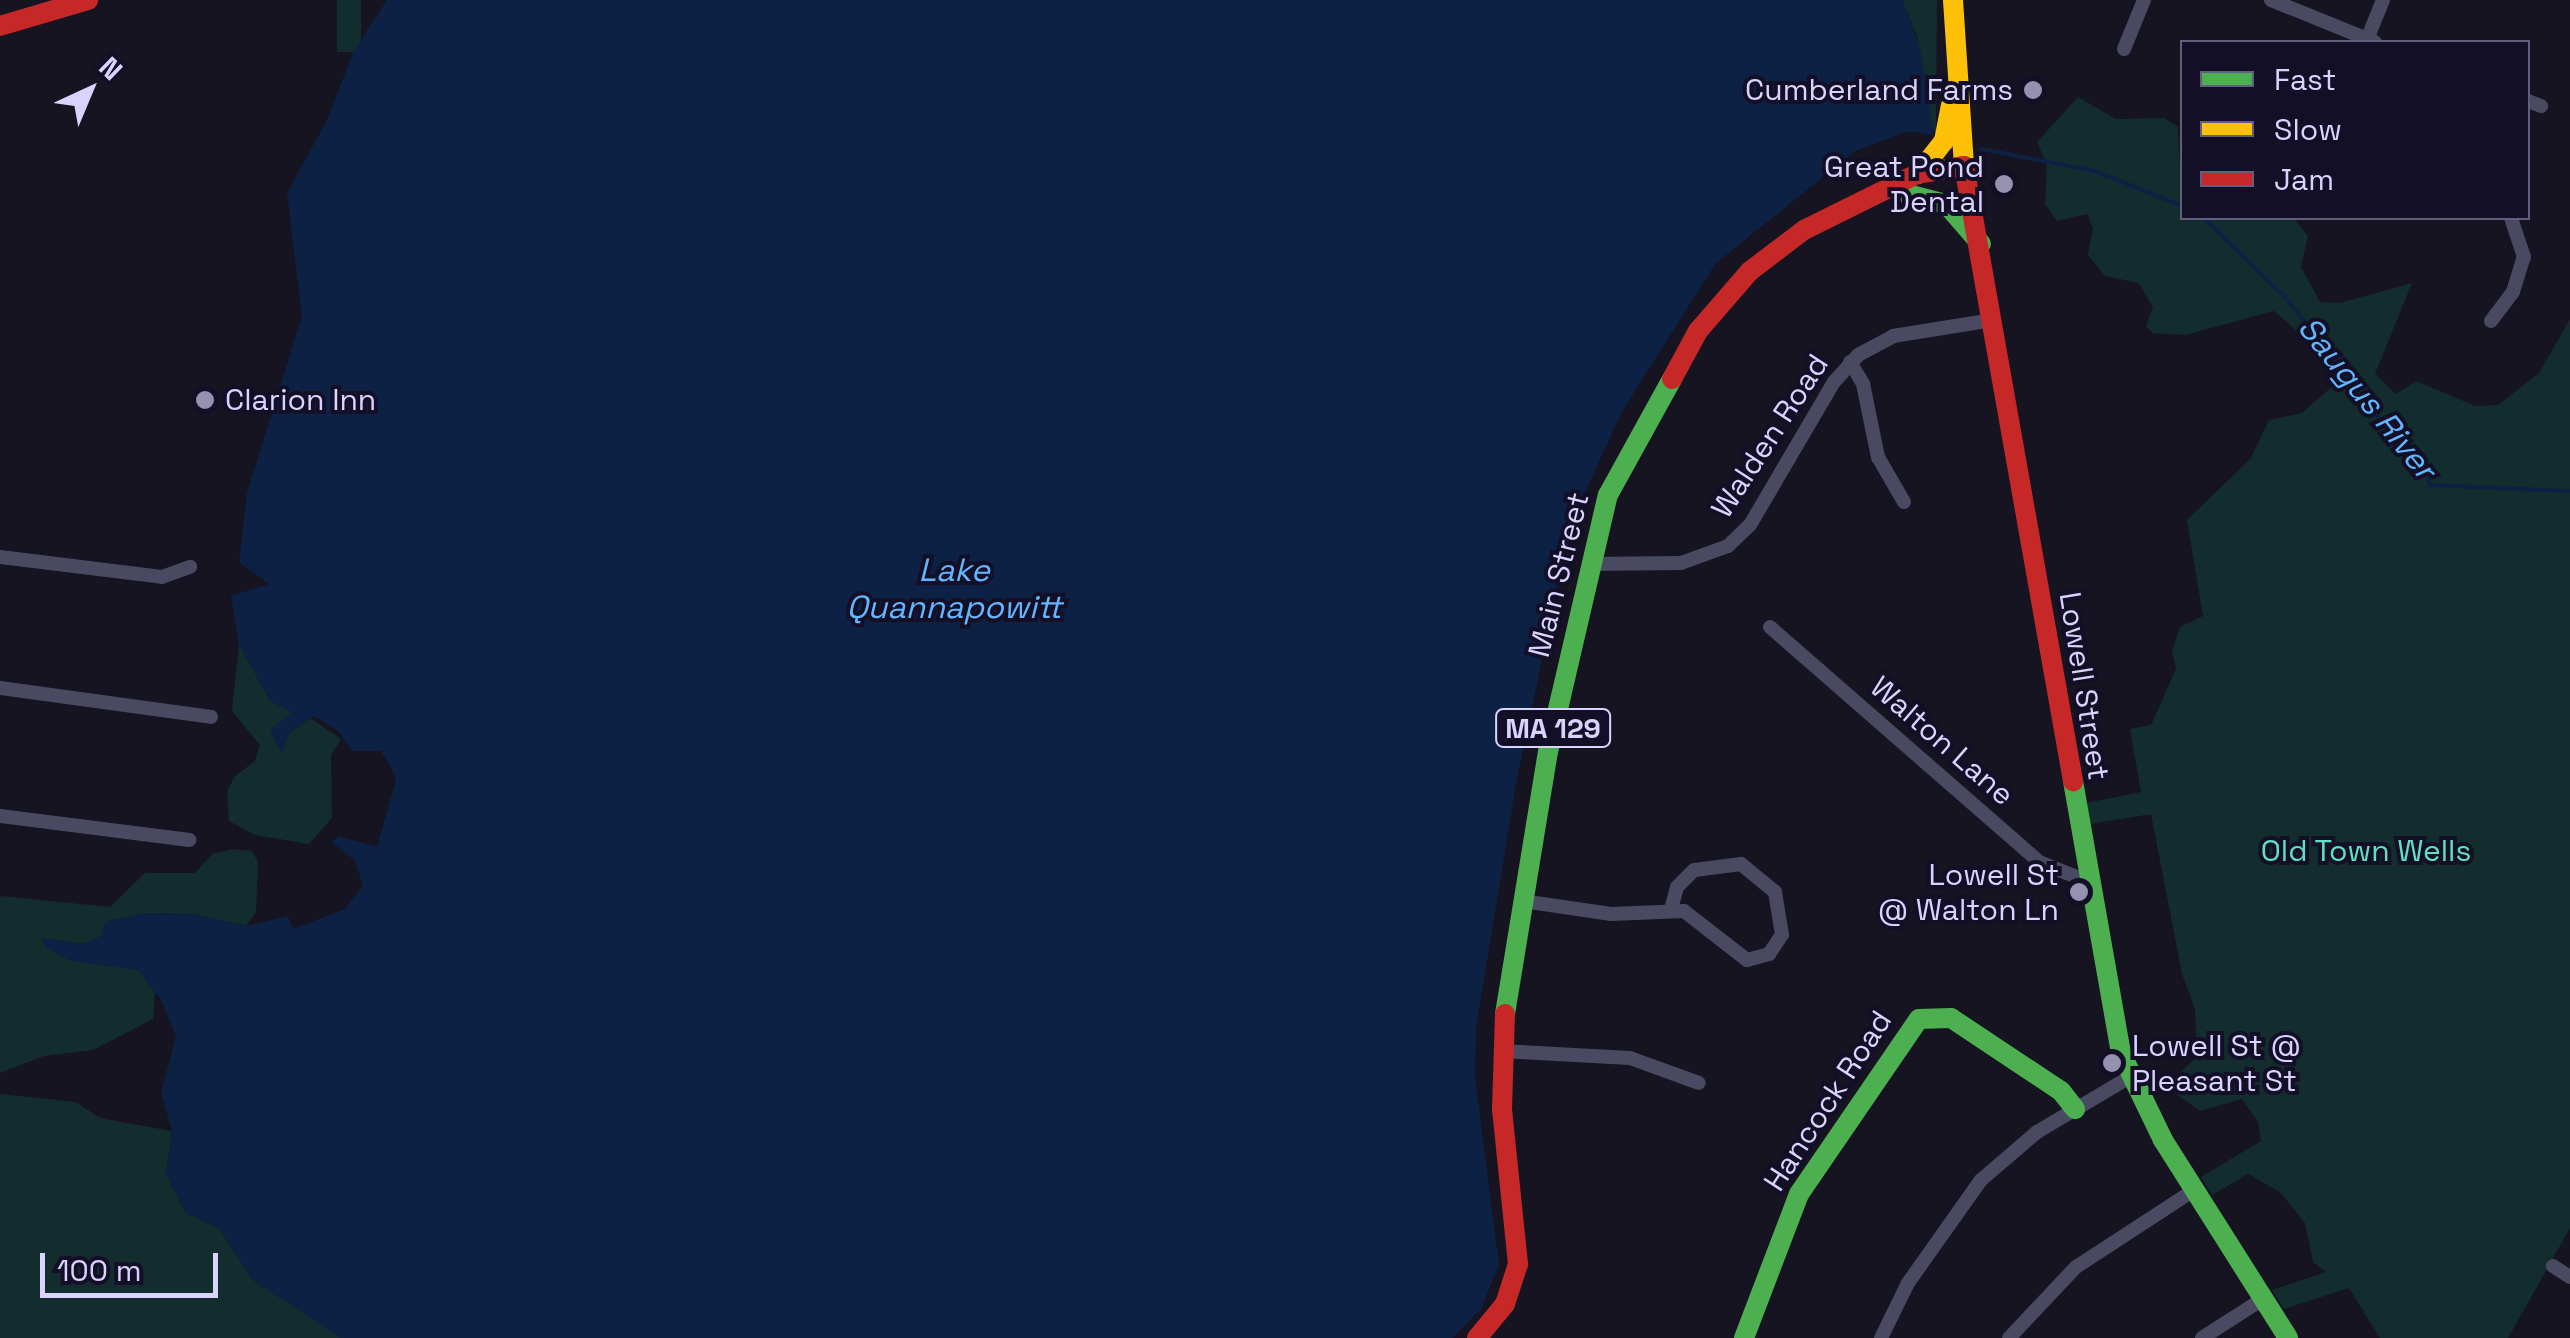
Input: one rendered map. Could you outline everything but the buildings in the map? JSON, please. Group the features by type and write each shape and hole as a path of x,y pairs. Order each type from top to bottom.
{"main road":[{"path":"0,26 88,0"},
{"name":"Lowell Street","path":"1953,0 1964,166 1981,244 2087,882 2130,1077 2194,1190 2288,1338"},
{"name":"MA 129","path":"1917,174 1944,142 1956,53"},
{"name":"Main Street","path":"1477,1338 1505,1304 1518,1264 1501,1051 1522,901 1590,564 1622,466 1706,319 1774,250 1917,174 1964,166"},
{"name":"Main Street","path":"1852,206 1942,182 1964,166"},
{"path":"1907,194 1946,204 1981,244"},
{"name":"Hancock Road","path":"1744,1338 1794,1204 1919,1019 1934,1014 1950,1018 2058,1089 2074,1109"}],"street":[{"path":"2124,49 2144,0"},
{"path":"2271,0 2367,40"},
{"path":"2369,40 2383,0"},
{"path":"2491,321 2513,292 2524,257 2511,220"},
{"name":"Walden Road","path":"1590,564 1681,563 1734,542 1850,362 1893,336 1993,320"},
{"path":"1850,362 1863,384 1878,457 1904,502"},
{"path":"0,557 162,577 190,567"},
{"name":"Walton Lane","path":"1770,627 2038,862 2087,882"},
{"path":"0,688 211,718"},
{"path":"0,816 189,840"},
{"path":"1522,901 1611,914 1670,910 1706,922 1728,950 1748,960 1768,954 1782,935 1775,892 1740,864 1717,862 1694,870 1680,882 1670,910"},
{"path":"1501,1051 1630,1058 1698,1084"},
{"path":"1882,1338 1908,1282 1974,1188 2019,1145 2130,1077"},
{"path":"2009,1338 2076,1267 2194,1190"},
{"path":"2553,1266 2570,1277"},
{"path":"2202,1338 2263,1299"}],"green space":[{"path":"337,0 361,0 361,52 337,52"},
{"path":"1902,0 1937,0 1936,134 1927,119 1917,37"},
{"name":"Old Town Wells","path":"2078,97 2116,119 2164,118 2178,127 2180,220 2296,220 2308,236 2301,267 2320,302 2340,303 2412,283 2375,374 2396,394 2416,381 2475,406 2498,405 2539,373 2570,319 2570,1228 2508,1338 2380,1338 2349,1288 2284,1309 2272,1290 2326,1272 2313,1262 2305,1223 2280,1192 2248,1174 2212,1195 2201,1177 2261,1141 2258,1122 2242,1099 2200,1111 2172,1091 2173,1079 2197,1057 2195,1009 2182,974 2151,814 2090,824 2086,803 2141,792 2130,729 2151,725 2176,669 2172,652 2180,627 2203,616 2187,520 2251,458 2269,420 2302,413 2335,384 2335,365 2274,311 2185,335 2153,333 2146,326 2153,308 2139,283 2105,276 2088,255 2093,228 2087,214 2057,221 2045,204 2047,165 2037,142"},
{"path":"239,644 270,701 292,712 272,734 282,753 289,733 309,717 341,739 331,755 332,818 309,844 255,835 229,821 227,792 234,777 255,761 260,745 232,711"},
{"path":"233,849 252,851 258,862 256,912 246,926 193,914 146,913 109,921 102,936 84,944 42,938 69,960 139,970 155,992 153,1019 93,1050 44,1056 0,1073 0,896 110,907 145,873 195,873 212,854"},
{"path":"0,1094 76,1102 100,1118 172,1131 166,1174 186,1213 219,1228 253,1280 341,1338 0,1338"}],"water":[{"name":"Lake Quannapowitt","path":"387,0 1902,0 1920,48 1934,136 1908,131 1855,151 1715,264 1621,413 1570,526 1516,784 1476,1028 1475,1078 1499,1264 1481,1309 1452,1338 341,1338 253,1280 219,1228 186,1213 166,1174 172,1131 161,1093 176,1036 161,1000 138,970 69,960 46,948 42,938 84,944 102,936 105,922 146,913 193,914 247,926 288,916 293,929 345,909 363,886 355,861 332,842 339,836 377,847 396,780 392,769 381,751 353,751 337,730 314,716 289,733 282,754 270,730 292,712 270,701 239,644 231,596 269,584 239,562 247,493 302,316 287,193 327,120 354,50"}],"waterway":[{"name":"Saugus River","path":"1981,149 2095,171 2180,205"},
{"name":"Saugus River","path":"2206,220 2286,298 2378,417 2420,456 2430,485 2570,491"}],"traffic: fast":[{"path":"1907,194 1946,204 1981,244"},
{"path":"1505,1014 1548,752 1608,495 1672,379"},
{"path":"2073,781 2121,1053 2163,1140 2288,1338"},
{"path":"1744,1338 1799,1194 1919,1019 1951,1018 2061,1091 2075,1109"}],"traffic: slow":[{"path":"1953,0 1964,166"},
{"path":"1918,174 1944,141 1951,106"}],"traffic: jam":[{"path":"0,26 88,0"},
{"path":"1964,166 2073,781"},
{"path":"1672,379 1698,331 1750,271 1804,230 1917,174 1964,166"},
{"path":"1477,1338 1505,1304 1518,1264 1502,1109 1505,1014"}],"place":[{"name":"Cumberland Farms","path":"2033,90"},
{"name":"Great Pond Dental","path":"2004,184"},
{"name":"Clarion Inn","path":"205,400"},
{"name":"Lowell St @ Walton Ln","path":"2079,892"},
{"name":"Lowell St @ Pleasant St","path":"2112,1063"}]}
